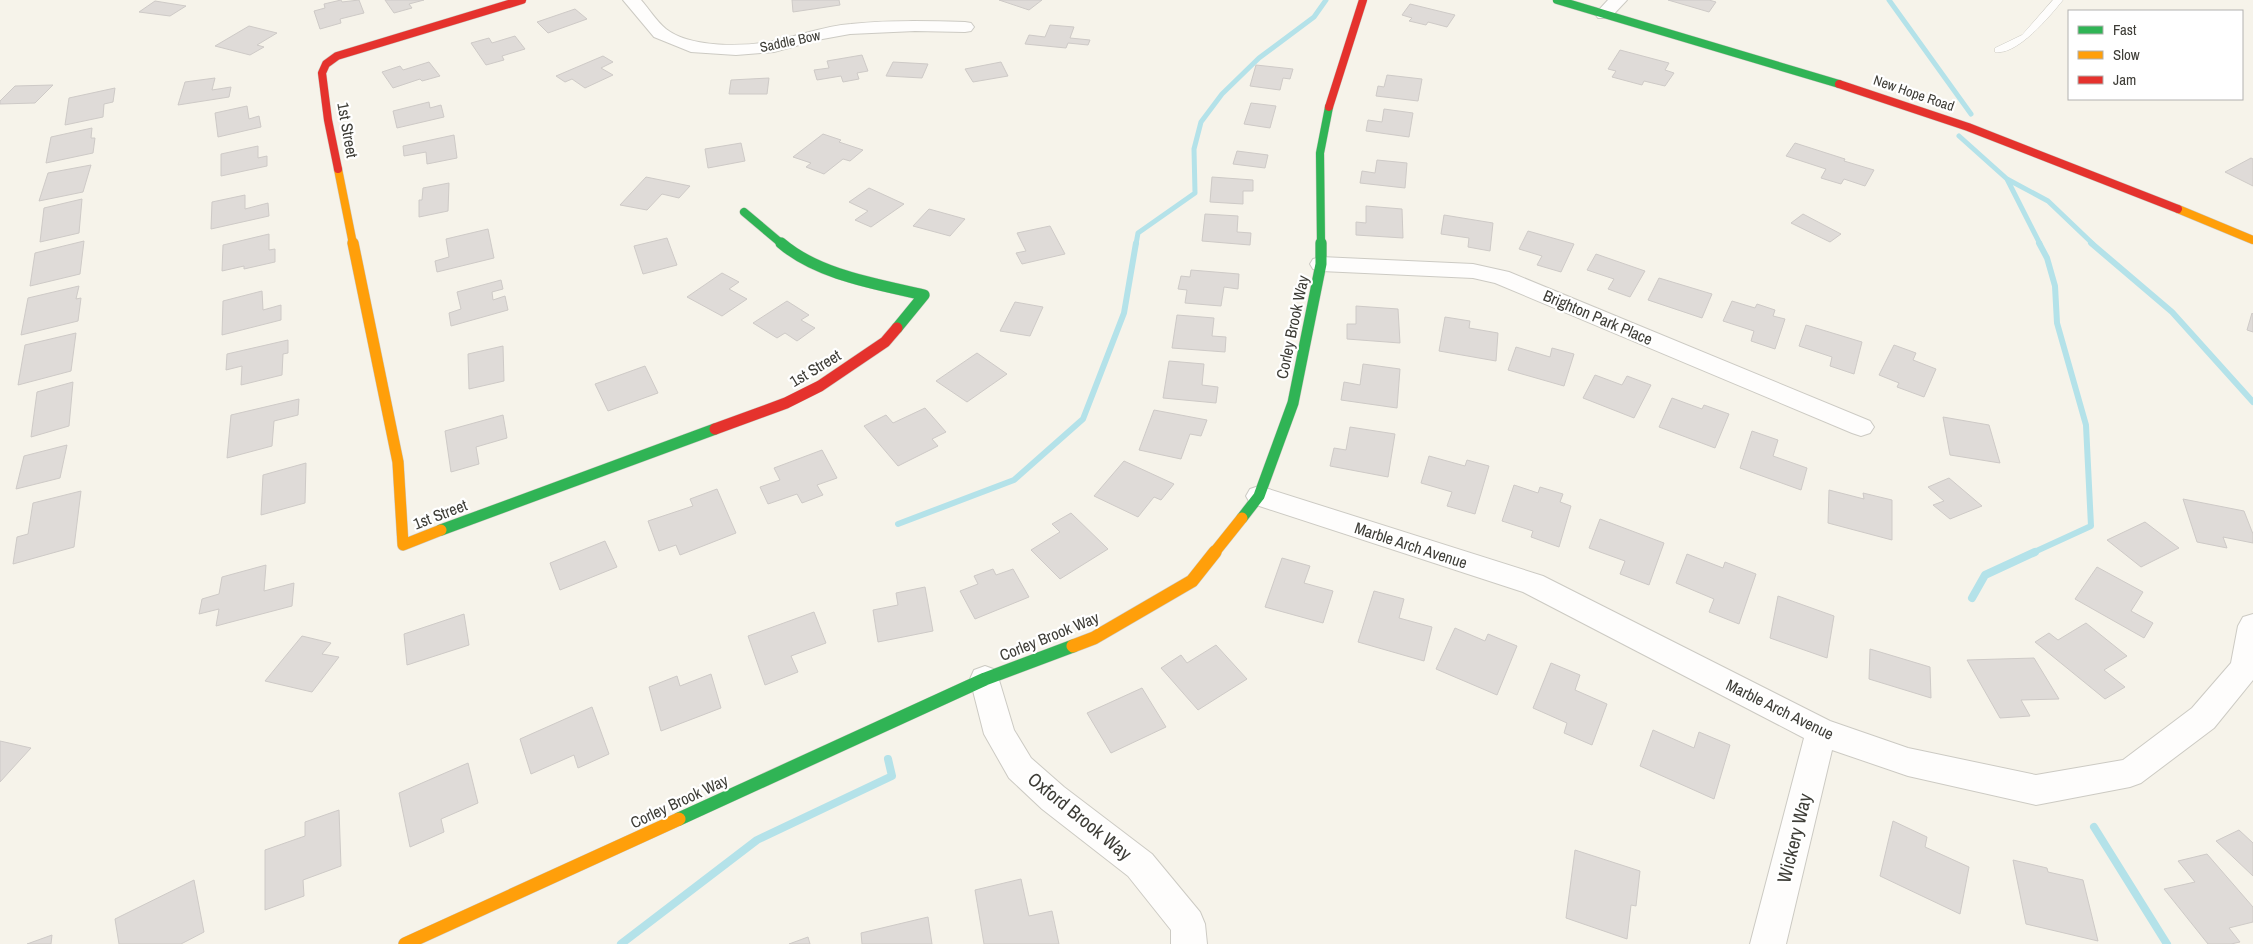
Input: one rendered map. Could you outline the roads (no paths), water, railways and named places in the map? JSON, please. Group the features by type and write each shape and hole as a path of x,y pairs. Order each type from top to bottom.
{"street":[{"name":"1st Street","path":"522,0 337,56 326,64 322,73 328,120 398,462 403,545 786,403 820,386 885,342 924,295 842,276 791,252 744,212"},
{"name":"Saddle Bow","path":"632,0 660,33 691,47 736,50 774,47 815,35 850,29 915,26 965,27"},
{"name":"Corley Brook Way","path":"405,944 985,679 1094,638 1192,581 1259,496 1293,403 1321,264 1320,152 1325,118 1363,0"},
{"name":"New Hope Road","path":"1557,0 1888,99 2094,175 2253,240"},
{"path":"1604,14 1618,0"},
{"name":"Brighton Park Place","path":"1321,264 1473,271 1501,277 1861,427"},
{"name":"Marble Arch Avenue","path":"1259,496 1533,584 1821,732 1908,762 2036,790 2130,773 2203,718 2245,668 2253,626"},
{"name":"Oxford Brook Way","path":"985,679 1000,734 1020,768 1053,798 1140,865 1188,924 1189,944"},
{"name":"Wickery Way","path":"1768,944 1821,732"}],"lane":[{"path":"1998,50 2025,37 2058,0"}],"waterway":[{"path":"1136,244 1138,233 1195,193 1194,149 1201,122 1222,94 1259,58 1314,17 1326,0"},
{"path":"1889,0 1971,114"},
{"path":"1959,136 2007,179"},
{"path":"2007,179 2048,201 2093,244"},
{"path":"2007,179 2040,244"},
{"path":"898,524 1014,480 1083,419 1124,313 1136,243"},
{"path":"2032,553 2091,526 2086,425 2057,323 2055,286 2047,258 2039,243"},
{"path":"2091,243 2172,312 2253,402"},
{"path":"1972,598 1985,575 2035,552"},
{"path":"621,944 757,840 892,776 888,759"},
{"path":"2094,827 2167,944"}]}
